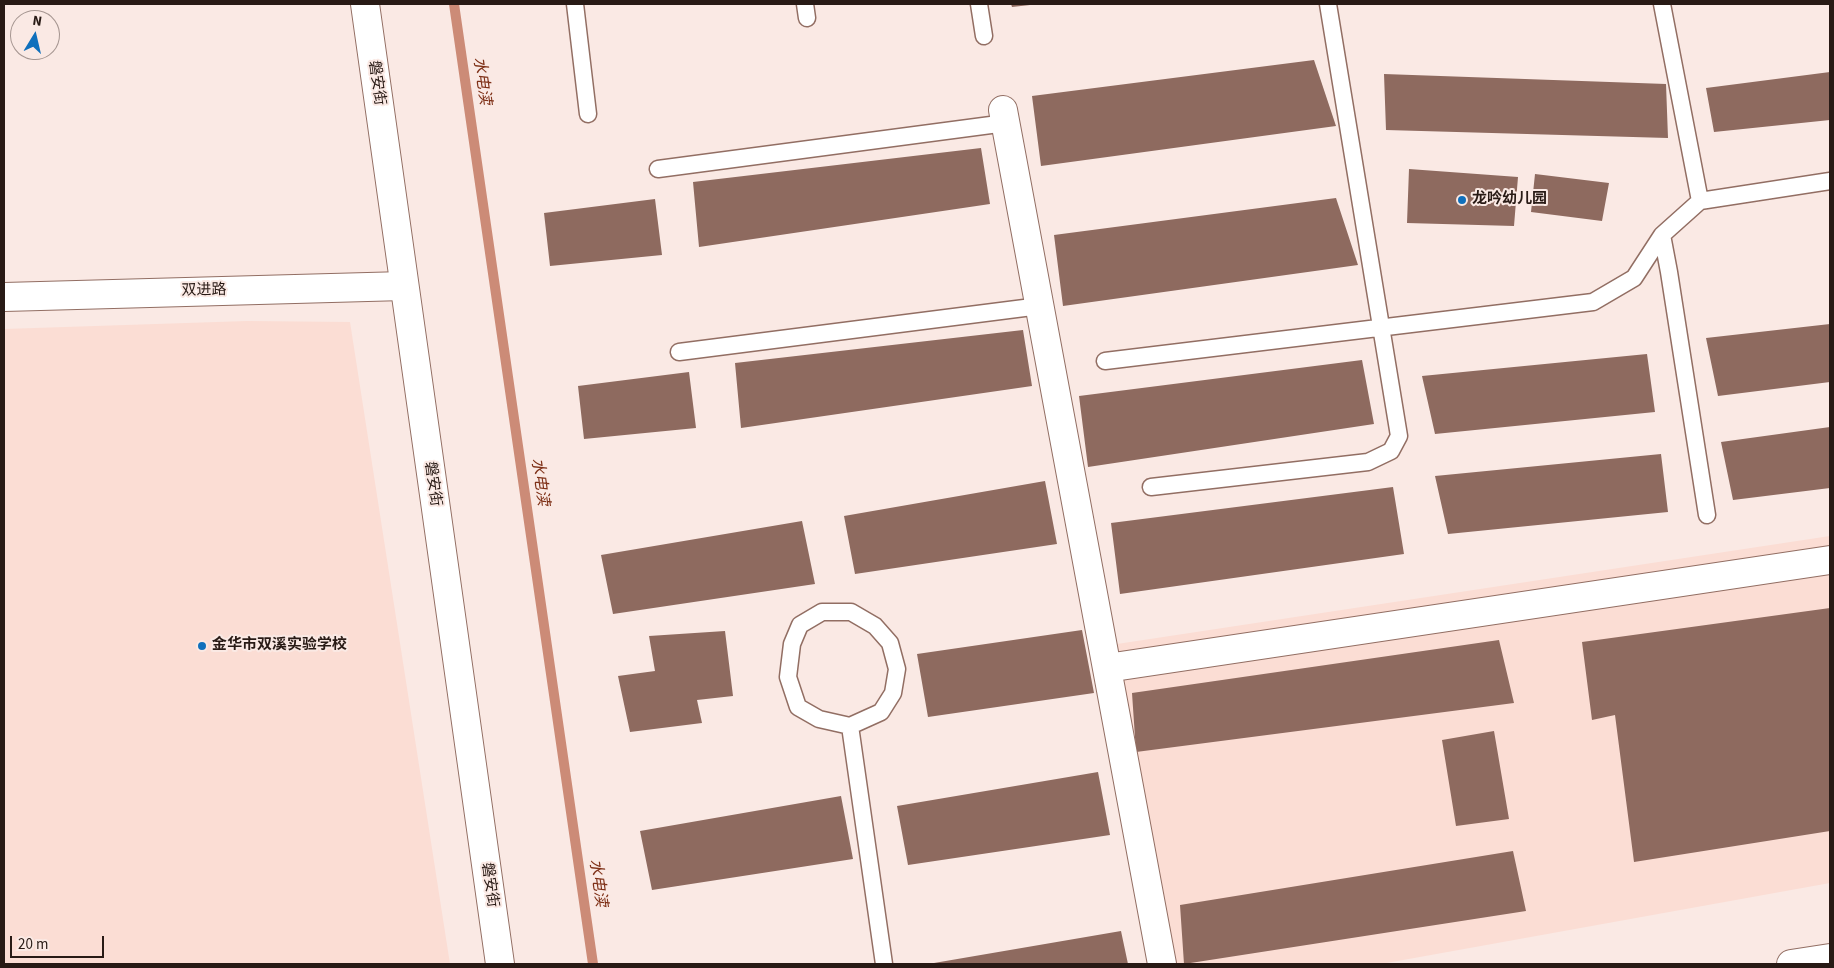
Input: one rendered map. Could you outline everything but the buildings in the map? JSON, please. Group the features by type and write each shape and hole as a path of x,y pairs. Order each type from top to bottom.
{"street":[{"name":"磐安街","path":"365,4 500,964"},
{"path":"1004,116 1162,964"},
{"name":"双进路","path":"4,296 404,286"},
{"path":"1107,668 1830,560"},
{"path":"1791,964 1830,958"}],"lane":[{"path":"575,4 588,114"},
{"path":"979,4 984,36"},
{"path":"1151,487 1368,462 1391,451 1399,436 1328,4"},
{"path":"1662,4 1700,201"},
{"path":"658,169 1004,116"},
{"path":"1105,361 1593,302 1634,278 1662,235 1700,201 1830,180"},
{"path":"1662,235 1707,515"},
{"path":"680,352 1040,306"},
{"path":"822,612 851,612 874,626 890,643 896,669 893,693 881,712 850,726 819,719 798,707 788,677 792,644 800,626 822,612"},
{"path":"850,726 884,964"}],"shaded area":[{"name":"金华市双溪实验学校","path":"247,321 350,322 450,964 4,964 4,329"},
{"path":"1830,536 1830,883 1381,964 1149,964 1099,693 1117,644"}],"waterway":[{"name":"水电渎","path":"454,4 593,964"}],"place":[{"name":"龙吟幼儿园","path":"1462,200"},
{"name":"金华市双溪实验学校","path":"202,646"}]}
